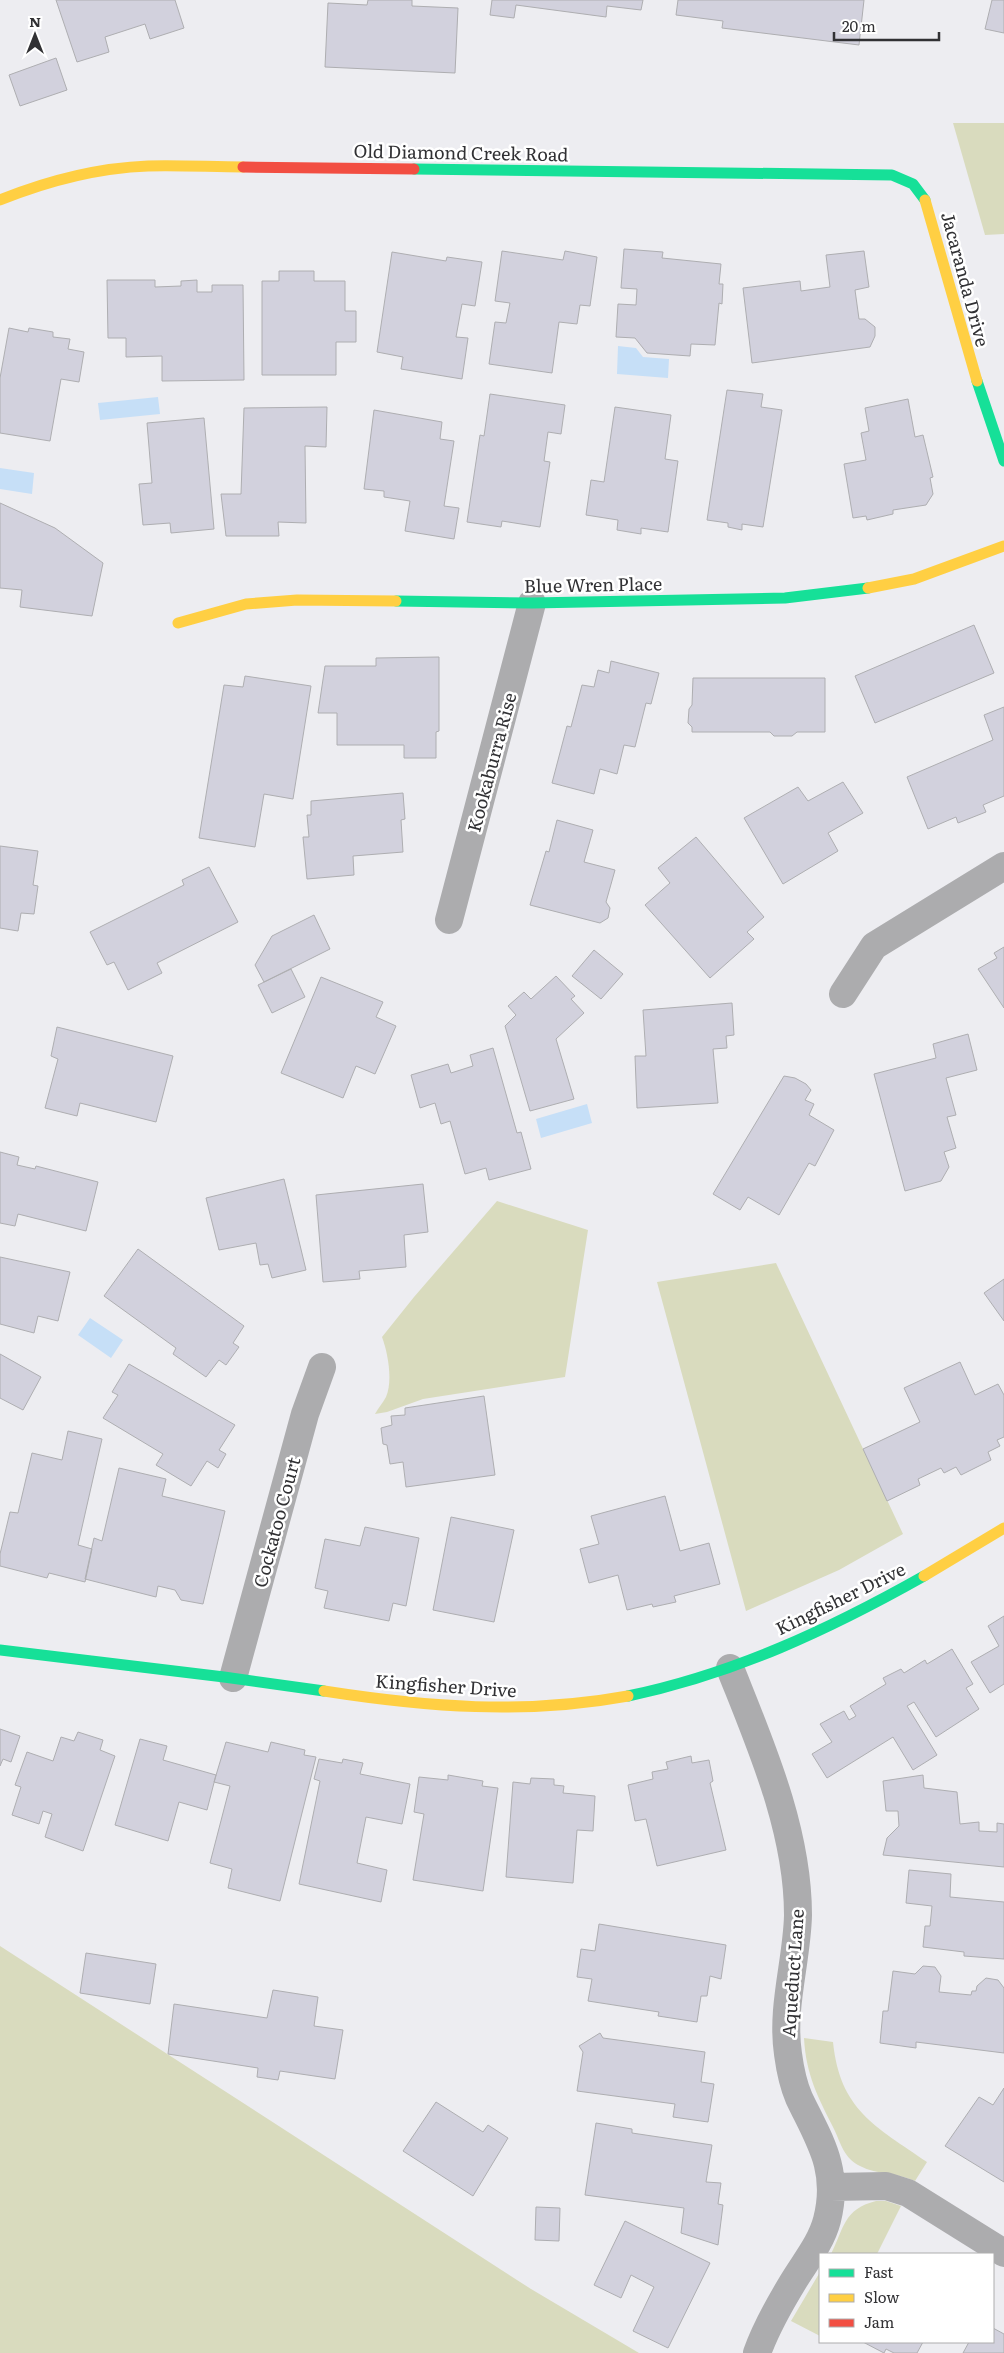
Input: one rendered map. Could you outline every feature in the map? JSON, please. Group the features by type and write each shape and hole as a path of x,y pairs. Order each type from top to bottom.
{"street":[{"name":"Old Diamond Creek Road","path":"0,200 60,178 104,169 148,166 868,174 904,179 913,184 920,192"},
{"name":"Jacaranda Drive","path":"920,192 927,203 972,366 1004,461"},
{"name":"Blue Wren Place","path":"178,623 246,604 297,600 532,603 785,598 847,592 914,579 1004,546"},
{"name":"Kookaburra Rise","path":"449,920 532,603"},
{"path":"843,994 874,946 1004,866"},
{"name":"Cockatoo Court","path":"233,1678 305,1414 322,1367"},
{"name":"Kingfisher Drive","path":"0,1650 437,1705 516,1708 579,1703 621,1697 678,1685 730,1668 789,1644 865,1607 963,1554 1004,1528"},
{"name":"Aqueduct Lane","path":"730,1668 786,1821 794,1865 797,1929 787,2001 787,2051 799,2097 827,2156 831,2187 827,2220 820,2239 774,2314 757,2353"},
{"path":"831,2187 886,2186 903,2191 1004,2253"}],"green space":[{"path":"953,123 1004,123 1004,234 985,235"},
{"path":"497,1201 588,1230 565,1377 423,1399 387,1412 375,1414 386,1397 389,1383 388,1359 382,1337"},
{"path":"776,1263 903,1534 839,1570 746,1611 657,1282"},
{"path":"0,1946 531,2289 639,2353 0,2353"},
{"path":"804,2038 833,2042 843,2084 852,2100 876,2126 927,2162 915,2181 867,2169 850,2159 841,2145 810,2075"},
{"path":"876,2201 886,2201 901,2206 878,2253 831,2253 846,2221 857,2209"},
{"path":"819,2274 819,2335 791,2321"}],"water":[{"path":"618,346 636,348 643,357 669,359 668,378 617,374"},
{"path":"158,397 160,414 100,420 98,403"},
{"path":"0,468 34,473 32,494 0,489"},
{"path":"587,1104 592,1123 541,1138 536,1119"},
{"path":"90,1318 123,1340 111,1358 78,1335"}],"building":[{"path":"56,0 175,0 184,28 150,39 145,24 105,37 109,52 77,62"},
{"path":"368,0 412,0 412,6 458,8 455,73 325,67 328,3 367,5"},
{"path":"492,0 643,0 641,10 607,6 606,17 516,5 514,18 490,15"},
{"path":"678,0 864,0 859,45 722,28 723,21 676,15"},
{"path":"992,0 1004,0 1004,33 985,29"},
{"path":"56,58 67,90 20,106 9,75"},
{"path":"624,249 663,252 662,258 721,264 719,284 723,284 722,304 719,303 715,345 691,344 690,356 647,353 635,338 616,337 618,304 636,305 637,289 621,288"},
{"path":"502,251 563,260 565,251 597,257 590,306 580,305 577,324 559,322 552,373 489,364 495,322 506,323 510,303 495,301"},
{"path":"864,251 869,287 855,290 859,319 865,319 875,327 875,336 870,347 752,363 743,288 800,281 801,291 830,287 826,255"},
{"path":"392,252 446,261 447,257 482,262 475,306 462,304 456,337 468,338 462,379 401,369 403,357 377,352"},
{"path":"279,271 314,271 314,281 345,281 345,311 356,311 356,342 336,342 336,375 262,375 262,281 279,281"},
{"path":"107,280 155,280 155,287 181,286 181,281 197,280 197,292 212,292 212,285 243,285 244,380 162,381 162,356 126,357 126,338 108,338"},
{"path":"9,328 28,332 29,328 53,332 53,337 70,339 68,349 84,352 79,382 61,379 50,441 0,433 0,378"},
{"path":"727,390 763,394 761,407 782,410 763,527 742,524 742,530 728,527 728,523 707,520"},
{"path":"490,394 565,405 561,434 548,432 544,461 550,462 540,527 502,521 501,527 467,522 480,435 484,436"},
{"path":"908,399 915,437 923,435 933,477 930,478 933,494 926,505 893,510 893,514 867,520 866,516 853,518 844,464 866,460 861,433 869,431 865,408"},
{"path":"327,407 326,447 305,446 306,523 278,522 279,536 226,536 221,494 241,494 244,408"},
{"path":"615,407 671,415 665,459 678,461 668,532 641,528 641,534 617,530 618,520 586,515 591,480 604,482"},
{"path":"374,410 442,422 440,439 454,441 444,506 459,508 454,539 405,531 410,501 384,497 384,491 364,489"},
{"path":"204,418 214,529 171,533 170,523 143,525 139,484 152,483 147,423"},
{"path":"0,503 55,528 103,563 92,616 20,607 22,590 0,588"},
{"path":"974,625 994,673 875,723 855,676"},
{"path":"439,657 439,731 436,732 436,758 404,758 404,745 337,745 337,713 318,713 325,666 376,666 376,658"},
{"path":"611,661 659,673 651,704 646,703 635,747 624,745 617,774 600,769 594,794 552,783 567,726 571,727 582,685 594,687 598,670 609,673"},
{"path":"245,676 311,686 293,799 264,794 255,847 199,838 224,685 243,687"},
{"path":"693,678 825,678 825,732 797,732 792,736 774,736 770,732 692,732 692,727 688,723 689,709 692,705"},
{"path":"1004,707 1004,796 983,805 986,812 958,823 956,817 928,829 907,777 993,740 984,715"},
{"path":"843,782 863,813 828,833 838,851 783,884 744,818 798,787 808,801"},
{"path":"403,793 405,819 401,820 403,852 353,856 354,875 307,879 303,837 309,837 307,815 311,815 311,801"},
{"path":"557,820 593,830 584,862 615,870 606,902 610,908 608,918 600,923 530,905 546,851 549,852"},
{"path":"696,837 764,917 747,932 754,939 710,978 645,905 670,883 658,868"},
{"path":"0,846 38,851 33,885 38,886 34,914 21,913 18,931 0,928"},
{"path":"209,867 238,922 157,963 162,973 128,990 114,962 107,965 90,932 184,885 182,880"},
{"path":"314,915 330,949 264,982 255,965 272,936"},
{"path":"1004,947 1004,1008 978,969 997,958 994,953"},
{"path":"594,950 623,974 601,999 572,976"},
{"path":"291,969 305,997 272,1013 258,985"},
{"path":"556,976 575,996 571,999 584,1013 556,1039 574,1099 530,1111 505,1026 516,1015 508,1006 524,992 531,999"},
{"path":"321,977 383,1002 376,1017 396,1026 375,1074 356,1066 343,1098 281,1073"},
{"path":"732,1003 734,1035 726,1036 727,1048 713,1049 718,1103 637,1108 635,1056 646,1056 643,1010"},
{"path":"57,1027 173,1056 156,1122 80,1103 77,1116 45,1108 58,1059 51,1056"},
{"path":"968,1034 977,1070 946,1078 956,1115 947,1117 956,1148 944,1152 949,1167 941,1181 905,1191 874,1074 936,1058 933,1044"},
{"path":"493,1048 517,1133 521,1132 531,1169 489,1180 486,1168 465,1174 450,1121 441,1124 435,1103 420,1108 411,1075 448,1064 451,1073 473,1066 470,1055"},
{"path":"784,1076 795,1078 806,1084 811,1090 805,1100 814,1104 809,1115 834,1130 815,1166 809,1163 779,1215 748,1197 740,1210 713,1194"},
{"path":"0,1152 19,1157 17,1165 35,1169 36,1166 98,1182 86,1231 18,1214 15,1226 0,1223"},
{"path":"284,1179 306,1270 272,1278 268,1264 260,1265 256,1243 219,1250 206,1198"},
{"path":"423,1184 428,1232 404,1235 406,1267 359,1271 360,1279 323,1282 316,1195"},
{"path":"138,1249 244,1326 233,1343 239,1347 226,1365 219,1360 206,1377 173,1354 176,1348 104,1296"},
{"path":"0,1257 70,1272 58,1321 38,1316 34,1333 0,1324"},
{"path":"1004,1279 1004,1321 984,1293"},
{"path":"0,1354 41,1377 23,1410 0,1398"},
{"path":"960,1362 975,1395 998,1384 1004,1395 1004,1437 997,1440 1000,1446 988,1452 991,1460 961,1475 956,1467 944,1473 941,1468 918,1479 920,1485 887,1501 863,1449 920,1422 904,1388"},
{"path":"129,1364 235,1425 219,1450 226,1454 218,1468 207,1461 191,1486 156,1465 163,1454 103,1418 118,1395 112,1392"},
{"path":"484,1396 495,1475 406,1487 403,1462 390,1464 387,1445 383,1444 381,1428 392,1425 391,1416 405,1415 405,1408"},
{"path":"68,1431 102,1439 78,1545 92,1549 85,1582 49,1573 47,1578 0,1566 0,1554 10,1512 18,1513 32,1453 62,1460"},
{"path":"119,1468 166,1479 162,1496 225,1511 203,1604 181,1600 175,1590 158,1586 156,1597 85,1579 94,1538 102,1541"},
{"path":"665,1496 680,1551 709,1543 720,1584 674,1596 676,1602 653,1607 652,1604 627,1610 618,1575 589,1583 580,1549 599,1544 591,1516"},
{"path":"451,1517 514,1530 494,1622 433,1610"},
{"path":"365,1527 419,1538 406,1606 393,1603 389,1621 324,1608 328,1591 315,1588 325,1539 360,1546"},
{"path":"1004,1616 1004,1684 990,1693 971,1662 999,1646 988,1626"},
{"path":"952,1649 973,1684 966,1688 979,1709 936,1737 914,1702 907,1706 937,1755 913,1770 893,1737 827,1778 812,1754 832,1742 820,1724 844,1711 849,1720 856,1716 850,1706 886,1684 883,1678 901,1669 904,1673 925,1660 927,1664"},
{"path":"0,1729 20,1736 11,1762 3,1759 0,1766"},
{"path":"78,1732 103,1740 100,1750 115,1756 83,1851 45,1837 52,1814 43,1811 39,1824 12,1815 21,1787 15,1785 27,1752 53,1761 61,1737 74,1741"},
{"path":"140,1739 167,1746 163,1760 216,1775 207,1810 179,1802 168,1841 115,1825"},
{"path":"226,1742 268,1752 271,1742 305,1750 304,1755 316,1757 280,1901 228,1888 232,1869 210,1863 230,1786 214,1782"},
{"path":"691,1756 692,1763 709,1760 713,1781 710,1783 726,1850 657,1866 646,1819 635,1821 628,1785 653,1779 652,1772 668,1769 666,1762"},
{"path":"319,1759 342,1763 343,1759 363,1763 360,1774 410,1784 402,1824 366,1817 357,1863 387,1870 381,1902 299,1884 320,1781 314,1779"},
{"path":"448,1775 483,1781 482,1786 498,1788 483,1891 413,1880 424,1814 414,1812 419,1777 448,1780"},
{"path":"923,1775 924,1788 957,1792 960,1824 979,1822 979,1831 997,1832 997,1823 1004,1824 1004,1867 883,1855 887,1838 899,1826 898,1811 886,1811 883,1781"},
{"path":"531,1778 554,1779 554,1785 564,1786 563,1793 595,1796 593,1831 577,1830 573,1883 506,1877 513,1782 530,1784"},
{"path":"909,1870 951,1874 950,1897 1004,1902 1004,1959 964,1956 964,1952 923,1947 925,1926 930,1926 932,1906 906,1903"},
{"path":"599,1924 726,1945 721,1979 710,1976 707,1996 701,1996 697,2022 658,2016 659,2012 588,2001 592,1979 577,1977 581,1949 595,1951"},
{"path":"86,1953 156,1964 150,2004 80,1993"},
{"path":"923,1966 935,1967 941,1976 939,1992 971,1995 972,1991 976,1991 977,1986 986,1978 998,1980 1004,1988 1004,2053 916,2042 916,2048 880,2043 883,2011 888,2011 893,1971 915,1974"},
{"path":"273,1990 318,1997 314,2026 343,2030 335,2079 280,2071 278,2080 257,2077 258,2068 168,2054 174,2004 267,2018"},
{"path":"600,2033 603,2038 705,2052 701,2082 714,2084 708,2122 673,2117 675,2104 577,2091 583,2052 579,2046"},
{"path":"1004,2088 1004,2182 945,2146 979,2097 993,2105"},
{"path":"436,2102 483,2132 488,2125 508,2138 473,2196 403,2151"},
{"path":"596,2123 632,2129 632,2133 712,2145 706,2182 721,2183 718,2204 723,2205 718,2245 681,2233 684,2208 585,2195"},
{"path":"536,2207 560,2208 559,2241 535,2240"},
{"path":"625,2221 710,2263 668,2348 633,2331 654,2287 631,2275 621,2298 594,2285"},
{"path":"994,2329 1004,2334 1004,2353 963,2353 968,2343 994,2343"},
{"path":"865,2343 922,2343 917,2353 894,2353 886,2349 884,2353"}],"traffic: fast":[{"path":"414,169 892,175 913,184 925,200"},
{"path":"977,381 1004,461"},
{"path":"396,601 532,603 785,598 868,588"},
{"path":"628,1696 706,1675 780,1648 853,1614 924,1576"},
{"path":"0,1650 324,1691"}],"traffic: slow":[{"path":"0,200 54,181 110,169 160,166 243,167"},
{"path":"925,200 977,381"},
{"path":"868,588 914,579 1004,546"},
{"path":"178,623 246,604 297,600 396,601"},
{"path":"924,1576 1004,1528"},
{"path":"324,1691 362,1697 476,1707 551,1705 628,1696"}],"traffic: jam":[{"path":"243,167 414,169"}]}
